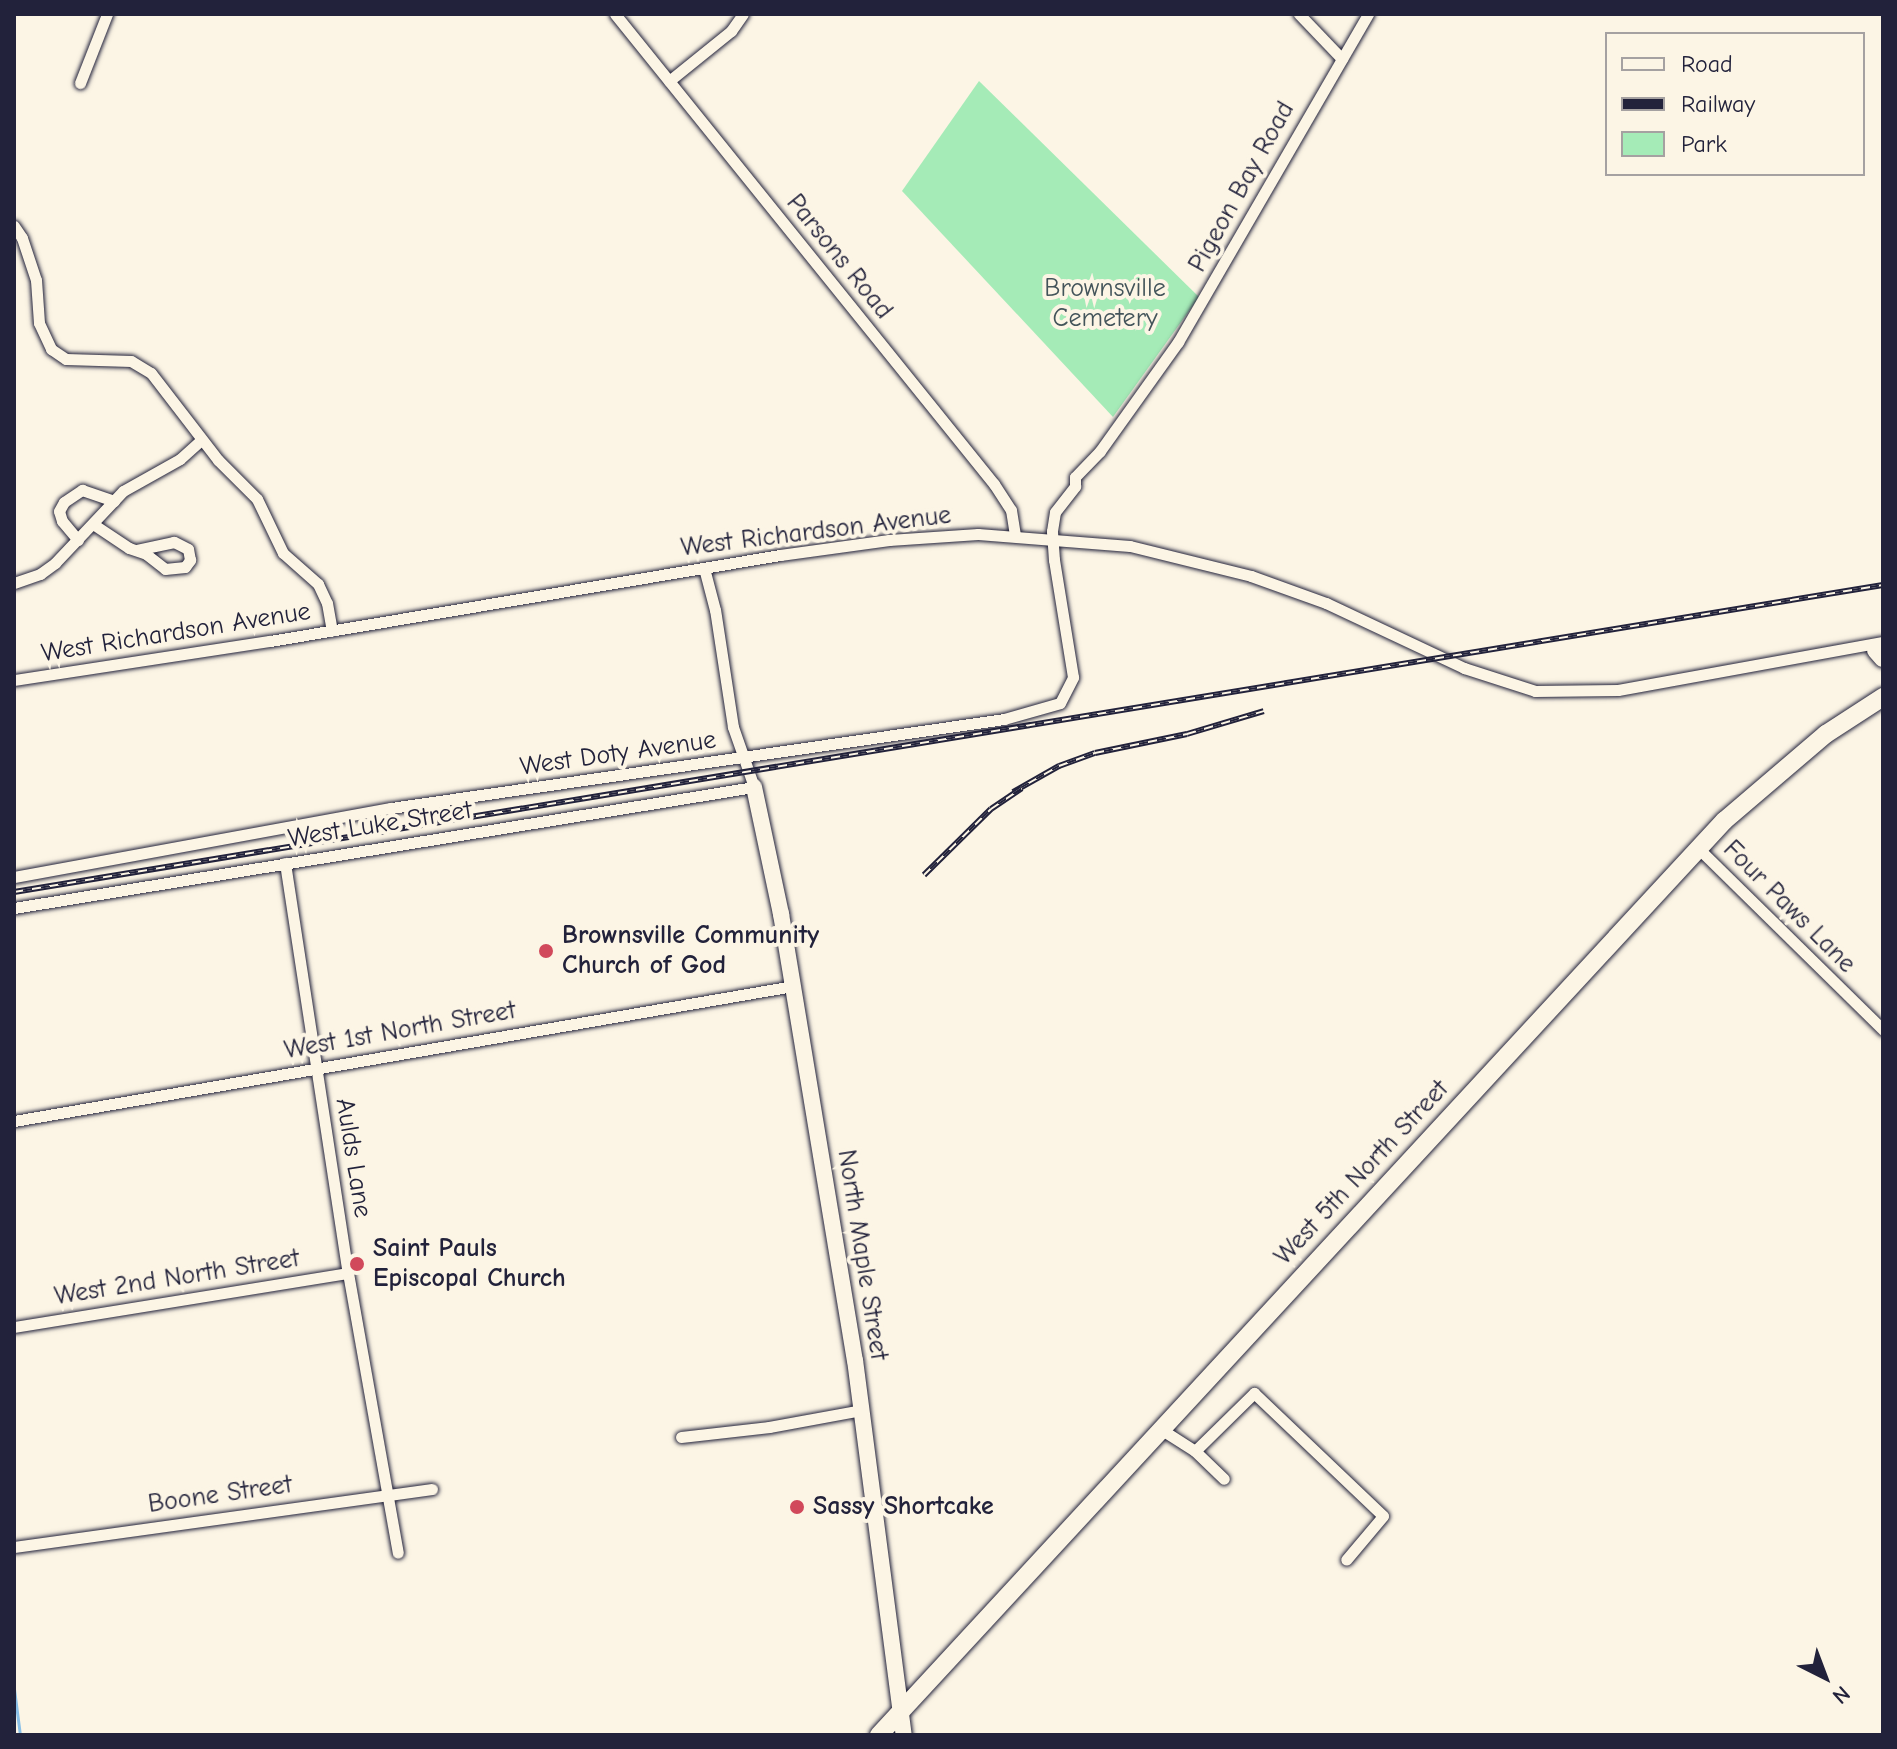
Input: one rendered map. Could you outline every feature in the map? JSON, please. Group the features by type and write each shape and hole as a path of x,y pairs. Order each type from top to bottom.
{"main road":[{"name":"West 5th North Street","path":"879,1735 1159,1428 1724,821 1789,763 1881,695"}],"street":[{"path":"80,83 107,14"},
{"name":"Parsons Road","path":"615,14 994,484 1011,510 1015,535"},
{"path":"669,81 731,31 743,14"},
{"path":"1299,14 1342,59"},
{"name":"Pigeon Bay Road","path":"1052,538 1055,512 1075,486 1075,477 1100,451 1178,342 1368,14"},
{"path":"14,226 22,238 36,280 39,323 51,349 66,359 131,361 164,389 201,440 257,499 283,553 318,584 327,603 332,631"},
{"path":"14,583 40,574 78,540 114,501 142,479 180,459 201,440"},
{"path":"78,540 62,521 59,511 64,502 82,490 114,501"},
{"path":"93,524 137,550"},
{"name":"West Richardson Avenue","path":"14,680 889,540 1015,535 1130,546 1251,576 1326,603 1464,668 1535,691 1618,690 1842,651 1881,651"},
{"name":"West Doty Avenue","path":"14,877 391,808 1004,719 1060,703 1073,677 1052,538"},
{"path":"704,568 715,610 733,727 754,787"},
{"name":"West Luke Street","path":"14,908 754,787"},
{"name":"North Maple Street","path":"754,787 764,823 793,986 862,1410 904,1735"},
{"name":"Four Paws Lane","path":"1699,849 1883,1030"},
{"name":"Aulds Lane","path":"285,863 348,1273 398,1553"},
{"name":"West 1st North Street","path":"14,1121 793,986"},
{"name":"West 2nd North Street","path":"14,1327 348,1273"},
{"path":"1195,1451 1254,1393 1383,1516 1346,1560"},
{"path":"681,1437 769,1427 862,1410"},
{"path":"1159,1428 1195,1451 1224,1479"},
{"name":"Boone Street","path":"14,1547 432,1489"}],"green space":[{"name":"Brownsville Cemetery","path":"979,81 1199,297 1113,417 902,191"}],"waterway":[{"path":"14,1689 20,1735"}],"railway":[{"path":"14,892 1883,585"},
{"path":"1013,792 1059,766 1095,753 1187,734 1264,711"},
{"path":"924,875 991,809 1022,788"}],"place":[{"name":"Brownsville Community Church of God","path":"546,951"},
{"name":"Saint Pauls Episcopal Church","path":"357,1264"},
{"name":"Sassy Shortcake","path":"797,1507"}]}
